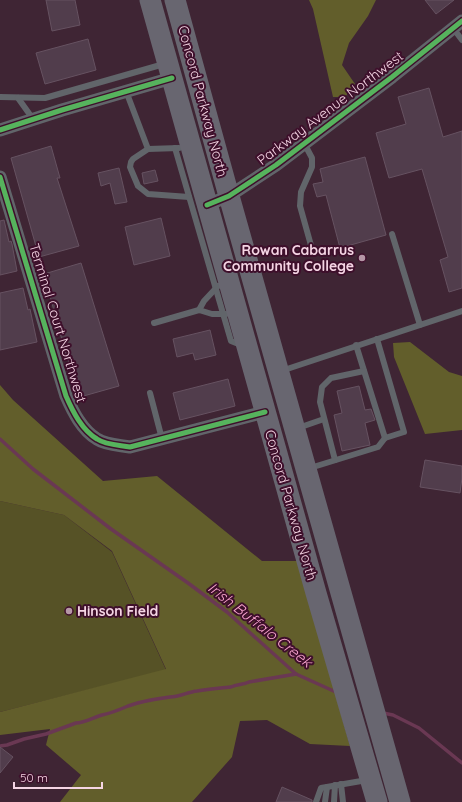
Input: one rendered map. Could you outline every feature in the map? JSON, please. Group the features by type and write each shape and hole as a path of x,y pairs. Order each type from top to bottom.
{"highway":[{"name":"Concord Parkway North","path":"150,0 170,71 183,147 198,202 230,313 245,340 359,744 377,802"},
{"name":"Concord Parkway North","path":"175,0 400,802"},
{"path":"275,446 283,445 288,450 321,560 348,616"}],"street":[{"name":"Parkway Avenue Northwest","path":"198,202 229,196 276,165 458,25"},
{"path":"0,130 126,91 170,71"},
{"name":"Terminal Court Northwest","path":"0,177 66,396 74,415 84,428 97,439 111,444 130,447 265,412"}],"lane":[{"path":"458,25 462,40"},
{"path":"0,97 45,98 170,71"},
{"path":"126,91 148,149"},
{"path":"18,98 33,119"},
{"path":"304,144 312,158 312,167 302,192 300,206 312,249"},
{"path":"183,147 148,149 133,159 130,167 136,181 142,190 148,194 198,202"},
{"path":"392,234 420,325"},
{"path":"199,310 204,301 221,282"},
{"path":"154,323 199,310 212,314 230,313"},
{"path":"279,372 356,345 462,311"},
{"path":"307,469 378,447 385,438 404,432 377,339"},
{"path":"356,345 385,438"},
{"path":"335,460 320,402 322,387 331,378 364,371"},
{"path":"150,393 162,439"},
{"path":"296,429 324,419"},
{"path":"316,802 321,788 370,779"},
{"path":"334,802 338,785"},
{"path":"338,785 343,802"},
{"path":"325,802 327,787"}],"shaded area":[{"path":"309,0 376,0 368,16 349,43 342,65 355,84 345,97 333,97 313,9"},
{"path":"410,342 449,372 462,376 462,430 425,434 394,357 393,343"},
{"path":"0,385 13,400 103,481 157,476 262,561 298,561 350,746 310,744 267,720 240,721 232,757 192,802 60,802 81,775 46,745 50,729 0,735 0,712 166,669 112,551 64,515 0,501"},
{"name":"Hinson Field","path":"0,501 64,515 112,552 166,670 0,712"}],"building":[{"path":"46,0 75,0 80,25 52,31"},
{"path":"425,0 454,0 436,14"},
{"path":"88,39 96,70 45,84 36,53"},
{"path":"429,88 443,137 462,131 462,288 449,292 440,260 448,257 422,169 389,178 376,133 406,124 398,97"},
{"path":"51,146 60,178 57,178 79,246 39,257 11,158"},
{"path":"365,157 386,235 340,248 326,195 317,197 313,184 323,182 320,169"},
{"path":"119,168 127,202 115,204 110,183 101,186 98,173"},
{"path":"155,170 158,181 144,184 142,173"},
{"path":"161,218 170,256 134,265 125,227"},
{"path":"4,220 9,242 11,241 12,244 17,271 0,275 0,221"},
{"path":"81,263 119,386 80,397 65,351 44,274"},
{"path":"23,288 28,310 30,309 37,342 0,350 0,293"},
{"path":"210,330 216,355 195,360 193,353 177,357 173,339"},
{"path":"228,379 235,406 180,420 173,393"},
{"path":"359,386 365,410 371,409 375,420 365,423 370,445 342,451 334,415 342,413 337,391"},
{"path":"425,460 462,466 460,493 420,487"},
{"path":"0,747 13,757 0,773"},
{"path":"282,787 312,800 312,802 276,802"}],"waterway":[{"name":"Irish Buffalo Creek","path":"0,439 33,469 111,529 227,612 296,674 338,693"},
{"path":"0,746 46,734 143,701 210,689 231,687 249,682 296,674"},
{"name":"Irish Buffalo Creek","path":"383,713 393,715 419,728 462,763"}],"cycle path":[{"path":"207,205 229,196 276,165 392,77 462,21"},
{"path":"0,130 62,110 172,78"},
{"path":"0,177 66,396 78,420 87,431 97,439 104,442 130,447 265,412"}],"place":[{"name":"Rowan Cabarrus Community College","path":"362,258"},
{"name":"Hinson Field","path":"69,611"}]}
